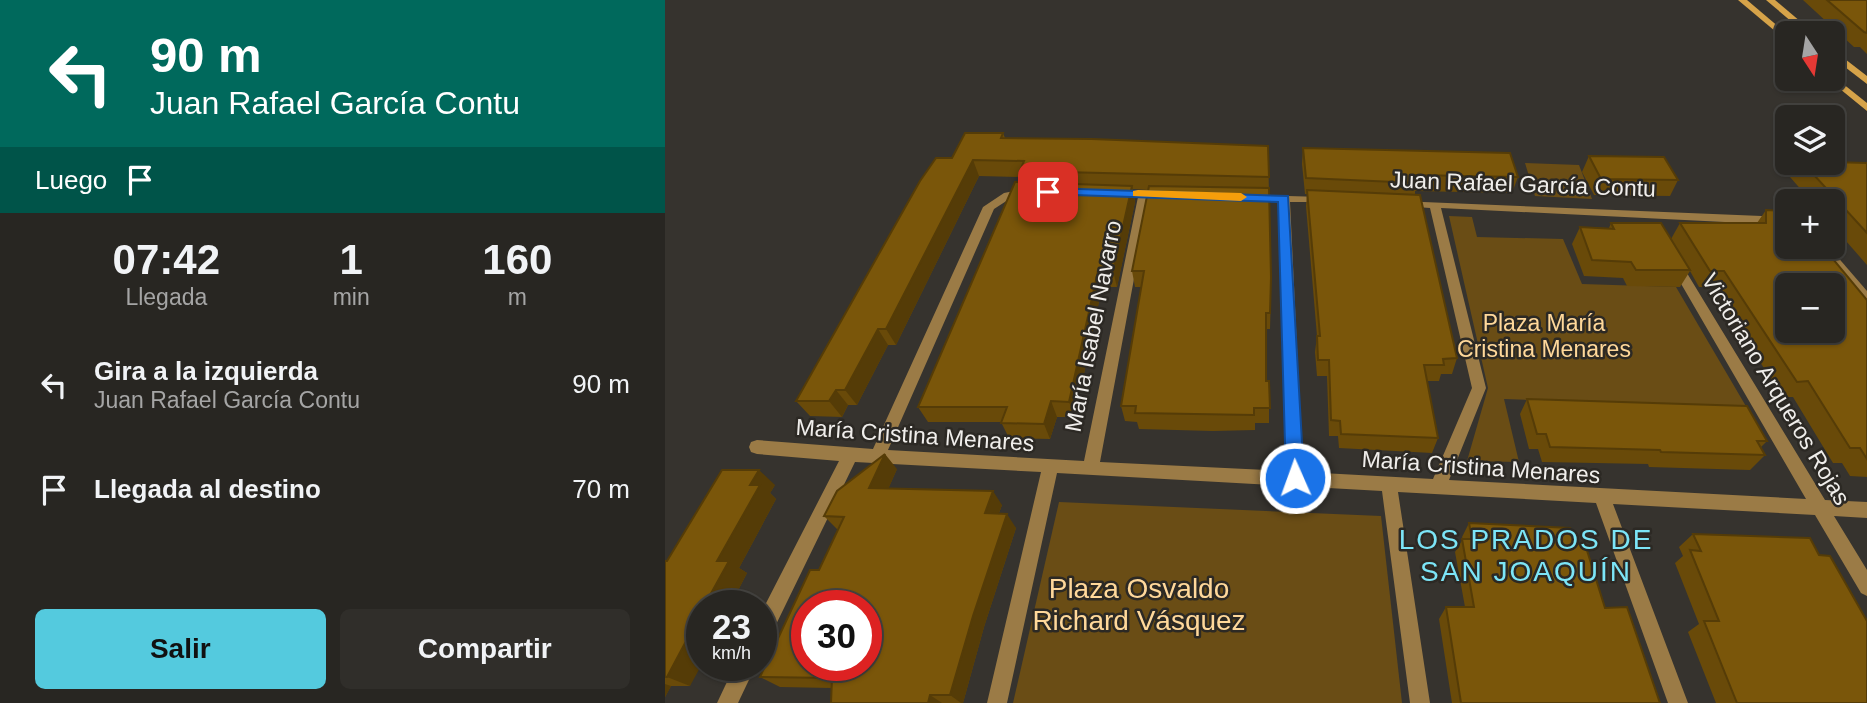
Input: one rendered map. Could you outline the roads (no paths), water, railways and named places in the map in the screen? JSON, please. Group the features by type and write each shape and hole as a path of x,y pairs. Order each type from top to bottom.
{"main road":[{"path":"1742,0 1775,29"},
{"path":"1770,0 1795,21"},
{"path":"1845,63 1867,81"},
{"path":"1845,89 1867,108"}],"street":[{"path":"878,456 989,207 1008,195 1038,191"},
{"path":"1104,193 1182,195"},
{"name":"María Isabel Navarro","path":"1090,467 1144,194"},
{"path":"1233,197 1339,201"},
{"path":"1284,199 1295,478"},
{"name":"Juan Rafael García Contu","path":"1394,203 1649,219 1775,221"},
{"path":"1435,205 1479,388 1438,488"},
{"name":"Victoriano Arqueros Rojas","path":"1666,249 1867,587"},
{"path":"1832,259 1867,299"},
{"name":"María Cristina Menares","path":"757,447 850,455 1295,478 1603,498 1867,510"},
{"path":"777,602 850,455"},
{"path":"997,703 1051,466"},
{"path":"1389,484 1420,703"},
{"path":"1603,498 1678,703"},
{"path":"727,703 738,681"}],"district":[{"name":"LOS PRADOS DE SAN JOAQUÍN","path":"1526,555"}],"park label":[{"name":"Plaza María Cristina Menares","path":"1544,336"},
{"name":"Plaza Osvaldo Richard Vásquez","path":"1139,604"}]}
